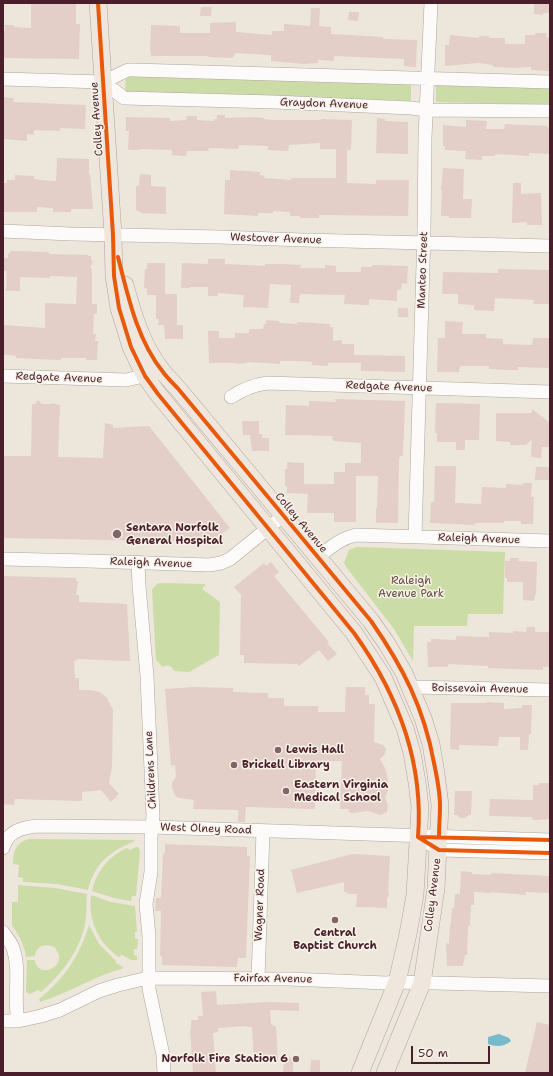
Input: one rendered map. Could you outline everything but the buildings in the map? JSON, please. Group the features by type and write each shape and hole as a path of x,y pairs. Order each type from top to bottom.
{"main road":[{"name":"Colley Avenue","path":"98,3 113,235 114,276 119,308 131,347 145,376 158,394 368,652 387,686 405,728 412,753 420,807 415,895 397,982 360,1073"},
{"name":"Colley Avenue","path":"113,235 130,304 139,330 152,355 163,372 371,621 387,644 411,687 423,718 431,744 440,805 436,888 422,983 385,1073"}],"street":[{"name":"Manteo Street","path":"415,537 427,110 432,3"},
{"path":"3,79 103,82 128,70 550,82"},
{"name":"Graydon Avenue","path":"103,82 124,98 274,102 427,110 550,111"},
{"name":"Westover Avenue","path":"3,231 550,246"},
{"name":"Redgate Avenue","path":"3,376 126,380 163,372"},
{"name":"Redgate Avenue","path":"232,397 255,384 267,383 550,392"},
{"name":"Raleigh Avenue","path":"3,559 209,565 221,563 230,559 283,516"},
{"name":"Raleigh Avenue","path":"318,557 338,542 347,537 356,535 550,541"},
{"name":"Childrens Lane","path":"138,562 148,684 153,810 151,872 146,904 149,936 148,978 149,995 163,1055 164,1073"},
{"name":"Boissevain Avenue","path":"411,687 550,690"},
{"name":"West Olney Road","path":"3,848 9,836 15,831 22,828 36,826 263,831 418,837 439,843 550,854"},
{"name":"Wagner Road","path":"258,979 263,831"},
{"name":"West Olney Road","path":"439,843 550,840"},
{"path":"3,932 12,946 16,959 16,1010 18,1021"},
{"name":"Fairfax Avenue","path":"3,1021 18,1021 41,1016 60,1010 105,989 130,981 148,978 258,979 386,984 397,982 550,986"}],"green space":[{"path":"126,75 411,83 411,101 125,94"},
{"path":"436,83 550,86 550,105 436,102"},
{"name":"Raleigh Avenue Park","path":"357,547 505,552 503,614 468,614 467,626 414,626 413,661 394,629 344,563 349,550"},
{"path":"159,583 206,584 202,589 220,602 219,655 189,672 174,671 168,666 163,667 156,660 152,590"},
{"path":"29,839 135,841 118,849 99,865 91,880 88,890 57,884 23,882 23,878 18,877 19,865 13,864 14,855 18,845"},
{"path":"138,847 140,851 136,896 132,896 131,901 114,898 92,891 100,871 114,855 127,848 130,850"},
{"path":"18,885 55,888 87,894 84,927 81,938 71,958 49,985 41,992 38,990 30,994 26,992 27,960 35,960 37,966 41,970 47,970 56,965 59,960 58,954 54,947 47,945 39,948 35,956 26,957 20,938 12,925 12,902 18,902"},
{"path":"91,895 111,902 135,906 137,932 135,932 135,939 138,939 137,949 134,949 134,955 137,956 137,960 131,960 122,955 119,957 105,945 100,938 91,913"},
{"path":"89,925 99,944 116,961 116,963 124,968 102,975 40,1002 39,999 64,975 76,957"}],"water":[{"path":"499,1034 509,1038 511,1041 500,1046 488,1044 488,1037"}],"cycle path":[{"path":"98,3 113,235 114,276 119,308 131,347 145,376 158,394 354,633 369,656 395,704 412,755 417,782 419,809 418,837"},
{"path":"118,257 134,317 146,346 165,375 180,391 371,621 393,655 411,689 430,743 439,795 439,837"},
{"path":"418,837 439,850 550,853"},
{"path":"418,837 550,840"}],"place":[{"name":"Sentara Norfolk General Hospital","path":"117,534"},
{"name":"Lewis Hall","path":"278,750"},
{"name":"Brickell Library","path":"234,765"},
{"name":"Eastern Virginia Medical School","path":"286,791"},
{"name":"Central Baptist Church","path":"335,920"},
{"name":"Norfolk Fire Station 6","path":"296,1059"}]}
